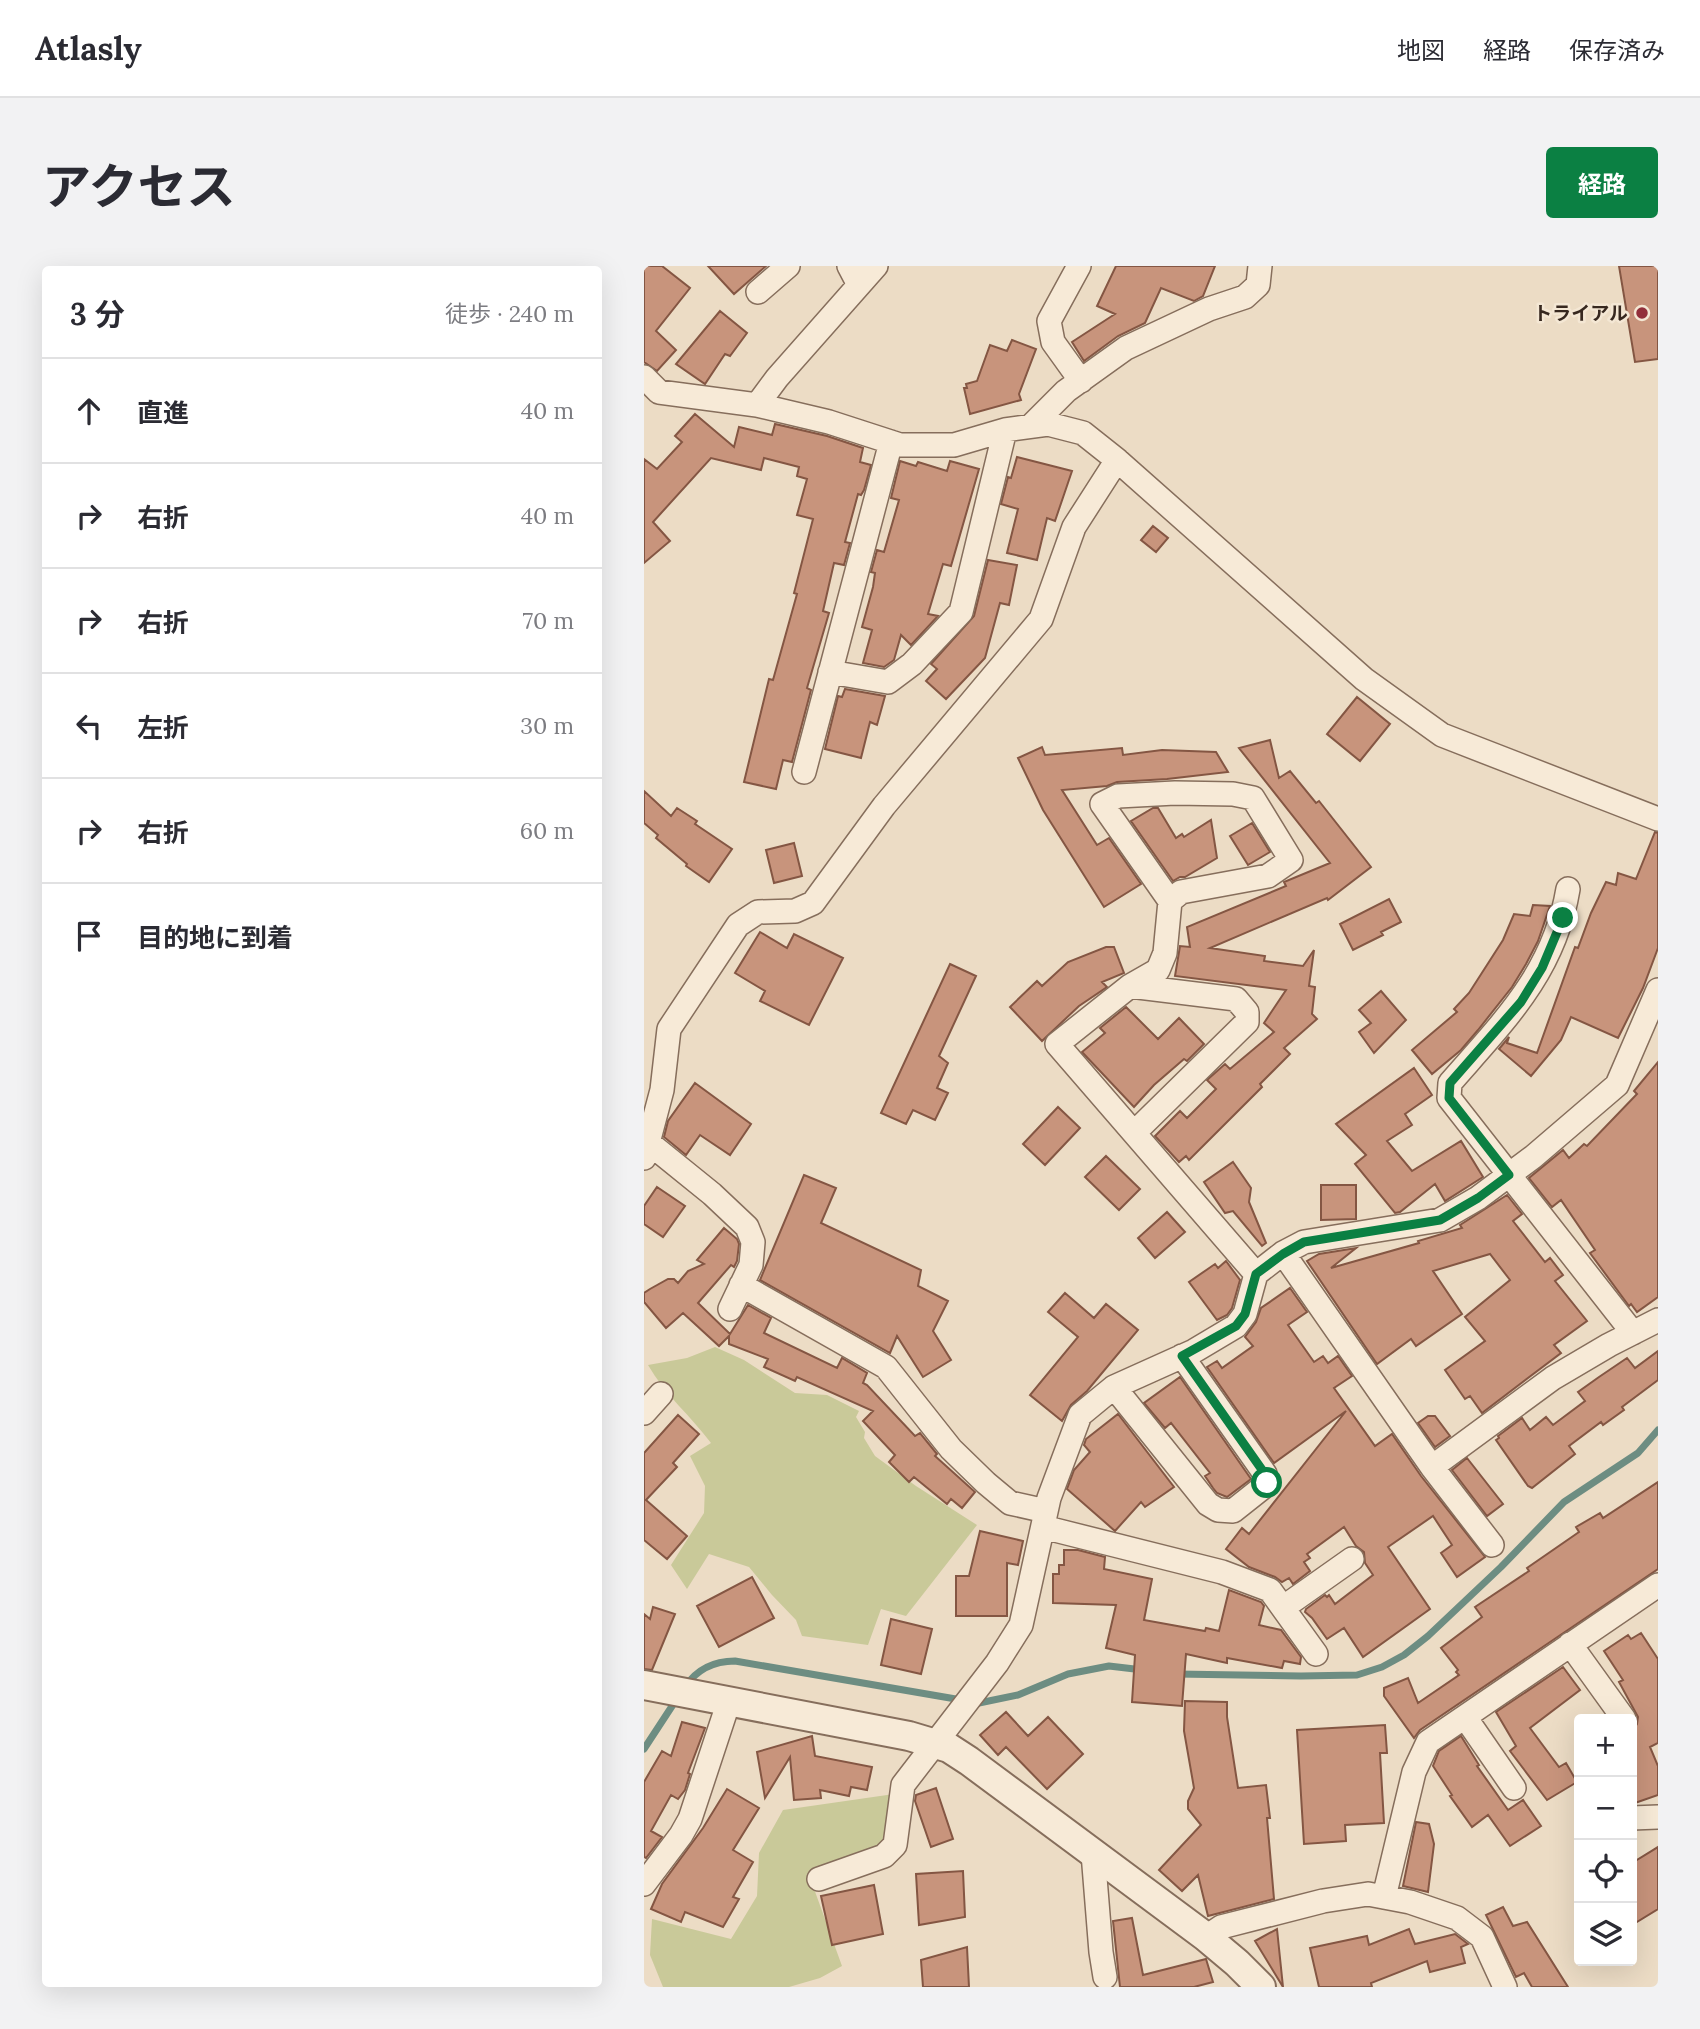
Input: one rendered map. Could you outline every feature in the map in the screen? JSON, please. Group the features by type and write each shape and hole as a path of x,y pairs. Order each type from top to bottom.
{"street":[{"path":"758,292 788,266"},
{"path":"757,405 854,276 876,266"},
{"path":"1079,266 1049,321 1053,342 1081,381"},
{"path":"1031,426 1066,391 1126,348 1209,309 1245,297 1258,285 1261,266"},
{"path":"649,392 757,405 829,422 900,445 954,444 1005,430 1048,424 1083,433 1364,679 1442,734 1658,820"},
{"path":"830,672 888,682 912,664 961,612 1005,430"},
{"path":"804,772 891,442"},
{"path":"730,1309 751,1265 752,1242 747,1227 712,1194 646,1146 662,1090 669,1028 738,925 758,912 794,911 813,903 884,806 1041,619 1074,527 1117,460"},
{"path":"1170,901 1181,892 1268,876 1291,860 1253,798 1233,794 1175,793 1118,796 1102,804 1170,901 1165,953 1158,970 1130,986 1057,1044 1256,1274"},
{"path":"1568,890 1563,918 1542,968 1521,1002 1450,1083 1449,1098 1633,1333"},
{"path":"1130,986 1236,999 1247,1012 1247,1021 1134,1133"},
{"path":"819,1879 884,1857 895,1845 903,1785 997,1663 1021,1625 1045,1519 1080,1415 1114,1387 1182,1356 1236,1326 1245,1314 1256,1274 1304,1242 1440,1220 1478,1198 1533,1157 1617,1085 1658,990"},
{"path":"1283,1254 1432,1466 1492,1545"},
{"path":"741,1285 886,1367 951,1448 1010,1503 1045,1519 1222,1572 1270,1590 1316,1654"},
{"path":"1432,1466 1553,1378 1658,1320"},
{"path":"1114,1387 1208,1504 1219,1510 1233,1511 1267,1483 1265,1474 1182,1356"},
{"path":"644,1413 661,1394"},
{"path":"1284,1607 1352,1559"},
{"path":"1384,1898 1414,1772 1428,1742 1658,1585"},
{"path":"1570,1644 1620,1714"},
{"path":"644,1685 909,1736 937,1744 969,1761 1206,1937 1261,1987"},
{"path":"644,1884 690,1819 729,1701"},
{"path":"1465,1717 1514,1788"},
{"path":"1637,1818 1658,1817"},
{"path":"1093,1853 1105,1977"},
{"path":"1206,1937 1221,1927 1323,1901 1368,1895 1410,1902 1457,1918 1482,1937 1505,1987"}],"green space":[{"path":"715,1347 744,1360 795,1393 827,1395 859,1411 856,1417 875,1456 977,1525 906,1616 881,1609 868,1645 802,1636 796,1620 749,1567 709,1554 687,1589 671,1565 704,1513 705,1486 690,1456 711,1443 662,1386 648,1365 687,1358"},
{"path":"894,1794 889,1843 809,1875 842,1966 820,1978 789,1987 663,1987 650,1955 652,1919 731,1939 757,1896 759,1853 783,1810"}],"building":[{"path":"644,266 662,266 690,288 656,331 676,350 657,371 644,362"},
{"path":"708,266 766,266 734,294"},
{"path":"1116,266 1215,266 1203,296 1194,301 1161,288 1145,323 1118,336 1084,361 1072,342 1115,314 1097,306"},
{"name":"トライアル","path":"1619,266 1658,266 1658,359 1635,362"},
{"path":"720,311 747,333 730,356 725,354 705,384 676,364"},
{"path":"1012,340 1036,349 1019,394 1021,400 970,414 964,388 967,388 966,384 977,381 990,345 1007,351"},
{"path":"695,414 734,447 739,427 772,435 775,424 827,436 863,448 860,462 871,465 864,490 861,495 858,494 845,542 850,543 844,565 834,563 823,611 829,613 807,688 811,690 792,762 783,760 776,789 744,782 769,679 773,680 797,594 794,593 813,519 797,515 807,479 797,476 799,467 764,458 761,470 711,458 653,522 670,541 644,563 644,459 657,469 682,442 675,436"},
{"path":"1017,457 1072,471 1055,521 1047,518 1037,560 1007,553 1018,509 1001,504"},
{"path":"900,461 916,466 918,462 947,471 950,461 979,469 951,566 943,564 928,614 938,616 911,645 901,635 894,660 884,667 863,663 872,630 862,627 873,587 875,573 871,572 877,550 884,552 899,500 891,498"},
{"path":"1153,526 1168,538 1156,552 1141,540"},
{"path":"988,560 1017,565 1009,605 1000,603 985,658 946,699 926,681 937,669 931,664 974,616"},
{"path":"845,689 885,696 877,725 870,722 861,758 825,749 838,696 842,697"},
{"path":"1357,697 1390,724 1360,761 1327,734"},
{"path":"1270,740 1279,778 1290,771 1316,803 1319,801 1371,867 1328,900 1327,898 1210,948 1265,956 1264,961 1303,966 1314,950 1309,986 1315,987 1312,1014 1317,1019 1284,1048 1290,1054 1260,1084 1262,1087 1189,1160 1186,1156 1179,1162 1155,1136 1180,1111 1187,1118 1216,1089 1207,1080 1225,1064 1230,1069 1274,1032 1264,1023 1286,990 1175,976 1180,946 1190,947 1187,927 1286,886 1284,882 1330,863 1239,748"},
{"path":"1042,747 1045,755 1122,748 1123,755 1162,750 1216,752 1228,772 1062,790 1097,845 1109,838 1141,884 1104,907 1043,810 1018,758"},
{"path":"644,791 671,816 677,808 732,849 709,882 686,866 687,864 656,838 658,835 644,823"},
{"path":"1153,808 1158,808 1176,838 1182,834 1184,837 1211,820 1217,858 1173,881 1131,821"},
{"path":"1252,823 1270,852 1248,865 1230,836"},
{"path":"1655,832 1658,833 1658,948 1643,988 1618,1038 1571,1017 1561,1040 1531,1076 1499,1049 1509,1037 1507,1043 1537,1053 1575,947 1578,948 1606,882 1616,885 1618,873 1636,879"},
{"path":"794,843 802,876 774,883 766,850"},
{"path":"1389,899 1401,922 1381,932 1383,935 1353,950 1340,924"},
{"path":"1533,905 1550,906 1538,941 1526,964 1512,987 1461,1050 1432,1074 1412,1050 1457,1012 1454,1009 1469,993 1503,940 1514,914 1530,916"},
{"path":"760,932 787,948 794,934 843,958 809,1025 760,1001 765,991 735,973"},
{"path":"1106,947 1114,947 1124,973 1102,982 1107,987 1079,1006 1042,1041 1010,1007 1037,981 1042,986 1068,962"},
{"path":"950,964 976,976 939,1056 948,1063 937,1088 948,1093 935,1120 913,1110 906,1124 881,1113"},
{"path":"1381,991 1406,1020 1374,1053 1359,1032 1371,1023 1359,1010"},
{"path":"1126,1007 1158,1039 1179,1018 1204,1044 1187,1061 1184,1059 1154,1085 1134,1107 1082,1052 1105,1033 1100,1028"},
{"path":"1658,1062 1658,1297 1637,1312 1631,1304 1629,1306 1590,1253 1595,1250 1561,1200 1552,1207 1529,1178 1563,1150 1569,1158 1584,1144 1587,1146 1637,1094 1634,1091"},
{"path":"1414,1068 1432,1095 1405,1114 1412,1125 1387,1141 1412,1171 1461,1141 1483,1177 1445,1201 1435,1184 1400,1212 1395,1213 1355,1164 1366,1155 1336,1124"},
{"path":"695,1083 751,1124 730,1155 700,1135 686,1155 664,1137 668,1121"},
{"path":"1058,1107 1080,1128 1045,1165 1023,1144"},
{"path":"1106,1156 1140,1189 1119,1210 1085,1177"},
{"path":"1233,1162 1251,1188 1249,1202 1266,1243 1262,1246 1233,1211 1225,1213 1204,1182"},
{"path":"804,1175 836,1188 821,1223 921,1270 918,1286 948,1301 933,1331 951,1360 923,1377 897,1336 890,1353 760,1280"},
{"path":"1321,1185 1356,1185 1356,1219 1321,1220"},
{"path":"657,1187 685,1206 663,1237 644,1224 644,1206"},
{"path":"1507,1195 1522,1214 1513,1221 1545,1262 1550,1258 1563,1275 1555,1281 1587,1321 1554,1345 1561,1353 1482,1413 1470,1396 1465,1399 1445,1370 1485,1341 1465,1317 1510,1280 1490,1254 1433,1271 1462,1314 1416,1346 1411,1339 1377,1364 1307,1261 1319,1254 1356,1248 1331,1268 1419,1243 1418,1241 1462,1228 1460,1225"},
{"path":"1167,1212 1185,1232 1155,1258 1138,1238"},
{"path":"724,1228 739,1244 737,1261 698,1303 730,1334 748,1305 771,1318 764,1333 837,1368 842,1358 867,1373 863,1383 915,1436 920,1433 937,1454 935,1456 975,1492 962,1508 951,1499 947,1504 914,1477 909,1482 889,1462 895,1455 863,1421 873,1411 797,1377 795,1381 764,1367 768,1359 729,1344 729,1336 719,1346 683,1313 666,1328 644,1302 644,1293 668,1279 674,1279 678,1283 688,1271 704,1264 697,1260"},
{"path":"1226,1261 1240,1280 1232,1308 1227,1315 1217,1320 1189,1282 1215,1264 1218,1268"},
{"path":"1290,1288 1307,1312 1288,1325 1314,1362 1323,1356 1328,1363 1338,1356 1352,1376 1334,1388 1375,1446 1392,1434 1421,1476 1485,1557 1457,1577 1441,1553 1452,1545 1433,1516 1388,1547 1430,1609 1363,1657 1344,1628 1327,1639 1305,1612 1325,1595 1329,1595 1335,1604 1373,1575 1365,1563 1364,1552 1356,1546 1344,1527 1307,1554 1310,1558 1304,1562 1310,1571 1293,1584 1289,1578 1282,1582 1249,1567 1226,1549 1242,1528 1249,1534 1346,1411 1274,1463 1207,1367 1217,1361 1222,1368 1253,1346 1245,1337 1256,1322 1261,1308"},
{"path":"1065,1293 1094,1318 1106,1304 1138,1330 1087,1391 1071,1405 1062,1421 1030,1395 1078,1337 1048,1312"},
{"path":"1658,1351 1658,1380 1622,1407 1624,1410 1603,1425 1601,1422 1569,1446 1575,1454 1532,1488 1528,1486 1496,1440 1498,1436 1522,1418 1530,1430 1546,1417 1553,1425 1585,1401 1578,1392 1599,1377 1627,1358 1635,1368"},
{"path":"1180,1377 1251,1479 1227,1497 1213,1488 1205,1476 1210,1473 1171,1423 1165,1428 1144,1403"},
{"path":"1118,1414 1174,1487 1145,1507 1141,1502 1115,1531 1067,1489 1074,1470 1090,1452 1084,1445 1086,1439"},
{"path":"678,1415 699,1434 673,1463 677,1467 646,1500 687,1536 667,1559 644,1540 644,1453"},
{"path":"1428,1416 1435,1416 1450,1436 1435,1447 1418,1423"},
{"path":"1467,1458 1503,1504 1487,1516 1452,1470"},
{"path":"1658,1482 1658,1569 1420,1730 1414,1738 1384,1696 1384,1688 1408,1678 1418,1703 1459,1675 1441,1648 1482,1617 1475,1607 1529,1571 1527,1568 1579,1532 1576,1527 1600,1513 1603,1518"},
{"path":"980,1531 1023,1541 1018,1565 1007,1563 1007,1616 956,1616 956,1576 969,1576"},
{"path":"1064,1550 1078,1550 1105,1557 1104,1569 1152,1579 1144,1620 1219,1631 1229,1590 1261,1602 1264,1606 1259,1625 1281,1630 1301,1657 1300,1664 1284,1661 1282,1668 1227,1658 1227,1663 1186,1654 1182,1706 1132,1702 1135,1655 1106,1648 1116,1605 1053,1603 1053,1574 1059,1574 1059,1565 1064,1565"},
{"path":"752,1577 774,1618 719,1647 697,1606"},
{"path":"653,1607 675,1614 652,1670 644,1669 644,1614 650,1619"},
{"path":"891,1619 932,1629 921,1674 881,1665"},
{"path":"1641,1633 1658,1659 1658,1743 1650,1747 1658,1766 1658,1795 1637,1802 1638,1717 1619,1682 1623,1680 1604,1651 1628,1635 1631,1639"},
{"path":"1563,1667 1580,1690 1530,1728 1559,1767 1566,1763 1574,1777 1574,1784 1547,1800 1510,1751 1516,1746 1496,1712"},
{"path":"1185,1701 1227,1702 1238,1788 1266,1785 1274,1899 1208,1916 1198,1875 1182,1891 1159,1870 1201,1825 1188,1809 1188,1801 1194,1788 1184,1731"},
{"path":"1006,1712 1028,1736 1048,1717 1083,1754 1047,1789 1006,1747 998,1755 980,1735"},
{"path":"682,1722 705,1728 688,1773 690,1774 685,1790 678,1799 671,1795 651,1831 662,1837 646,1858 644,1782 662,1751 671,1756"},
{"path":"1385,1725 1387,1753 1380,1753 1384,1823 1345,1825 1346,1841 1304,1844 1297,1730"},
{"path":"812,1736 815,1756 872,1767 867,1790 851,1787 849,1796 820,1790 821,1798 794,1800 790,1757 765,1798 757,1752"},
{"path":"1461,1736 1479,1765 1477,1766 1508,1810 1523,1800 1541,1826 1510,1846 1488,1815 1472,1827 1433,1766 1439,1751"},
{"path":"936,1788 953,1839 931,1847 915,1801 916,1795"},
{"path":"727,1789 759,1808 733,1850 753,1862 733,1897 739,1899 723,1927 685,1912 681,1922 651,1909 662,1884 703,1828"},
{"path":"1416,1822 1429,1824 1434,1844 1428,1892 1403,1886"},
{"path":"1658,1847 1658,1909 1637,1922 1637,1903 1637,1860"},
{"path":"963,1871 965,1917 919,1925 916,1874"},
{"path":"874,1885 883,1934 832,1945 821,1896"},
{"path":"1503,1907 1513,1926 1527,1922 1568,1987 1532,1987 1524,1973 1516,1977 1486,1915"},
{"path":"1132,1918 1143,1975 1206,1959 1213,1982 1194,1987 1120,1987 1113,1921"},
{"path":"1277,1929 1283,1987 1255,1941"},
{"path":"1409,1929 1415,1944 1455,1934 1468,1944 1461,1947 1465,1963 1430,1972 1427,1961 1371,1983 1372,1987 1319,1987 1310,1948 1367,1936 1369,1945"},
{"path":"967,1947 969,1987 923,1987 921,1960"}],"waterway":[{"path":"1176,1674 1357,1675 1382,1667 1404,1655 1428,1636 1564,1502 1638,1453 1658,1430"},
{"path":"685,1687 706,1667 735,1661 979,1703 1018,1695 1068,1674 1109,1666 1143,1670"},
{"path":"644,1749 678,1697"}],"place":[{"name":"トライアル","path":"1642,313"}],"route":[{"path":"1267,1483 1265,1474 1182,1356 1236,1326 1245,1314 1256,1274 1304,1242 1440,1220 1478,1198 1509,1175 1449,1098 1448,1090 1450,1083 1521,1002 1542,968 1563,918"}]}
